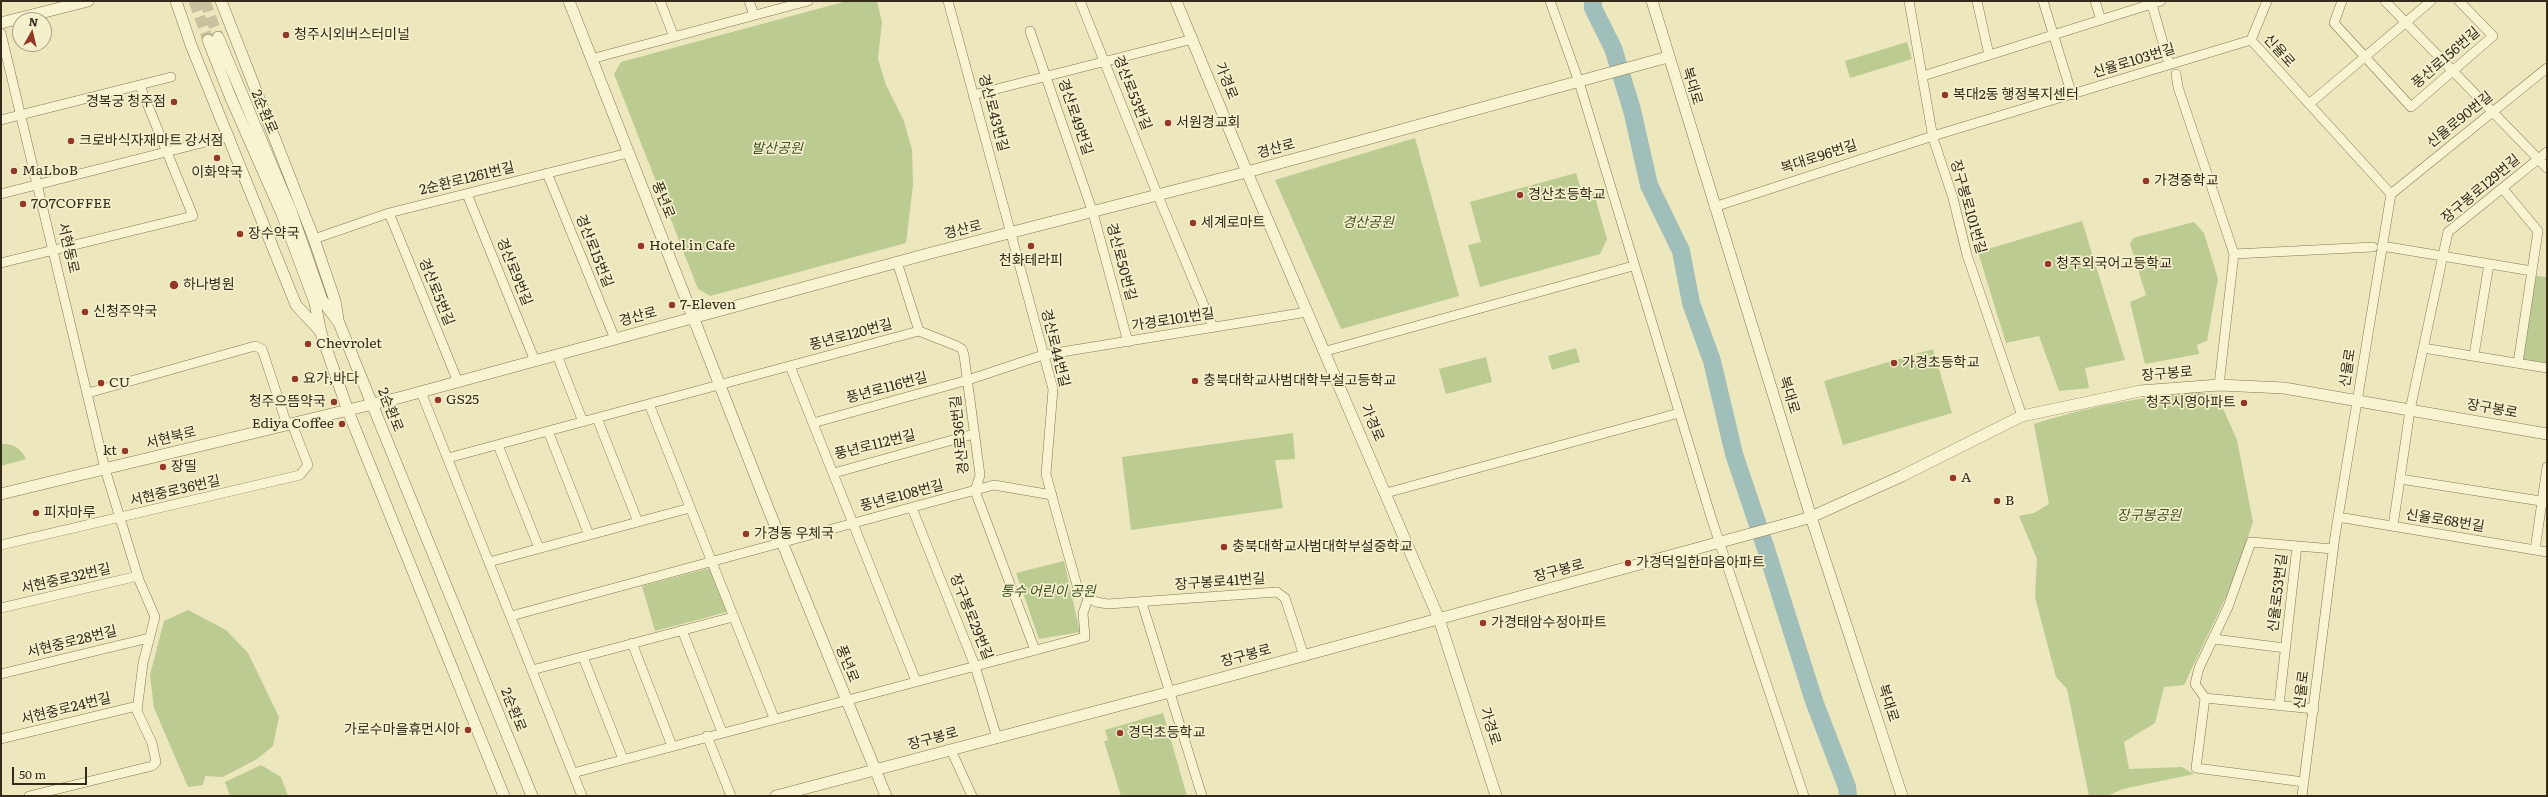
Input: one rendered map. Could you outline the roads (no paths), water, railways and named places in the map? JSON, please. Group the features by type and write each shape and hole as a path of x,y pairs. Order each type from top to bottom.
{"street":[{"path":"1,23 88,1"},
{"path":"176,1 191,45 296,305 321,333"},
{"path":"221,1 314,239 334,301 339,323"},
{"name":"풍년로","path":"569,1 782,543 845,700 886,796"},
{"path":"660,1 674,37"},
{"path":"749,1 754,16"},
{"path":"592,59 808,1"},
{"name":"경산로43번길","path":"948,1 1011,233"},
{"name":"경산로53번길","path":"1080,1 1158,196 1213,327"},
{"name":"가경로","path":"1176,1 1247,172 1307,312 1326,351 1439,619 1496,796"},
{"path":"1550,1 1582,81 1633,266 1679,413 1804,796"},
{"name":"복대로","path":"1652,1 1714,207 1811,517 1902,796"},
{"name":"장구봉로101번길","path":"1909,1 1933,136 1953,198 1967,255 2022,416"},
{"path":"1977,1 1989,55"},
{"path":"2043,1 2072,95"},
{"path":"2095,1 2101,20"},
{"path":"1923,76 2101,20 2152,2 2161,1"},
{"name":"신율로","path":"2267,1 2251,40 2391,194 2378,246 2357,399 2333,549 2302,796"},
{"name":"풍산로156번길","path":"2342,1 2334,23 2411,107 2493,36 2459,1"},
{"path":"2386,1 2494,111 2547,168"},
{"path":"2309,104 2431,1"},
{"path":"2152,2 2169,64"},
{"name":"경산로49번길","path":"1030,32 1093,213"},
{"name":"서현동로","path":"1,33 54,250 105,469 122,518 138,576 155,617 149,638 137,706"},
{"name":"2순환로","path":"504,796 348,411 321,333 315,303 282,214 230,96 213,39 290,211 322,300 339,323 532,796"},
{"path":"973,95 1193,39"},
{"name":"신율로103번길","path":"1933,136 2251,40"},
{"name":"경산로","path":"348,411 897,262 1158,196 1668,57"},
{"name":"신율로90번길","path":"2391,194 2547,68"},
{"path":"2176,74 2178,87 2234,254 2219,385"},
{"path":"1,120 171,77"},
{"path":"1,263 193,216 169,153 140,86"},
{"path":"1,194 169,153 229,136"},
{"name":"복대로96번길","path":"1714,207 1933,136"},
{"name":"장구봉로129번길","path":"2393,526 2410,410 2444,257 2448,232 2547,152"},
{"name":"2순환로1261번길","path":"314,239 389,213 628,153"},
{"name":"경산로15번길","path":"548,173 616,339"},
{"path":"2503,189 2538,231 2518,363"},
{"name":"경산로9번길","path":"467,194 535,361"},
{"name":"경산로5번길","path":"389,213 458,382"},
{"name":"경산로50번길","path":"1093,213 1128,342"},
{"name":"경산로44번길","path":"1011,233 1053,389 1046,474 1052,496"},
{"path":"2234,254 2378,246 2532,271"},
{"path":"897,262 919,331"},
{"path":"2474,355 2489,264"},
{"path":"1326,351 1633,266"},
{"name":"가경로101번길","path":"968,380 1044,355 1307,312"},
{"name":"풍년로120번길","path":"448,458 919,331"},
{"name":"경산로36번길","path":"919,331 962,349 968,380 980,475 975,491 1035,650"},
{"path":"88,393 255,346 262,349 290,425"},
{"path":"2423,348 2474,355 2547,368"},
{"path":"557,354 583,422"},
{"path":"790,366 813,422"},
{"name":"풍년로116번길","path":"813,422 968,380"},
{"name":"장구봉로","path":"776,796 1304,656 1722,543 1811,517 1902,476 2022,416 2140,391 2219,385 2284,388 2357,399 2410,410 2547,434"},
{"path":"421,392 582,796"},
{"path":"649,404 774,718"},
{"name":"서현북로","path":"1,494 348,411"},
{"path":"1386,493 1679,413"},
{"path":"597,418 638,522"},
{"name":"풍년로112번길","path":"813,422 834,473 974,434"},
{"name":"서현중로36번길","path":"1,545 122,518 300,475 308,465 290,425"},
{"path":"548,431 589,535"},
{"path":"498,445 539,548"},
{"path":"2535,550 2544,502 2547,467"},
{"name":"풍년로108번길","path":"834,473 916,681"},
{"path":"2400,479 2544,502"},
{"name":"풍년로108번길","path":"782,543 994,485 1052,496"},
{"path":"573,773 774,718 1085,637 1083,613 1088,598 1078,588 1052,496"},
{"path":"490,562 690,508"},
{"name":"장구봉로29번길","path":"912,508 975,666 996,738"},
{"name":"신율로68번길","path":"2338,517 2547,552"},
{"name":"신율로53번길","path":"2205,698 2195,684 2199,668 2214,639 2242,571 2251,542 2297,546 2279,705"},
{"path":"511,616 782,543"},
{"path":"2297,546 2333,549"},
{"name":"서현중로32번길","path":"1,608 138,576"},
{"name":"장구봉로41번길","path":"1088,598 1108,604 1277,592 1286,598 1304,656"},
{"path":"1142,602 1202,796"},
{"path":"532,670 733,616"},
{"path":"682,630 722,732"},
{"name":"서현중로28번길","path":"1,674 149,638"},
{"name":"신율로53번길","path":"2214,639 2285,648"},
{"path":"632,644 672,746"},
{"path":"583,657 623,759"},
{"path":"2304,782 2196,768 2205,698 2314,709"},
{"path":"29,796 152,766 156,762 156,756 140,721 137,706"},
{"name":"서현중로24번길","path":"1,740 137,706"},
{"path":"708,736 731,796"},
{"path":"951,750 972,796"}],"waterway":[{"path":"1593,1 1593,8 1613,48 1632,110 1649,185 1681,251 1691,303 1712,361 1734,454 1814,701 1847,787 1848,796"}],"tunnel":[{"path":"194,1 208,40"},
{"path":"205,1 218,37"}],"place":[{"name":"청주시외버스터미널","path":"286,35"},
{"name":"복대2동 행정복지센터","path":"1945,95"},
{"name":"경복궁 청주점","path":"174,102"},
{"name":"서원경교회","path":"1168,123"},
{"name":"크로바식자재마트 강서점","path":"71,141"},
{"name":"이화약국","path":"217,158"},
{"name":"MaLboB","path":"14,171"},
{"name":"가경중학교","path":"2146,181"},
{"name":"경산초등학교","path":"1520,195"},
{"name":"7O7COFFEE","path":"23,204"},
{"name":"세계로마트","path":"1193,223"},
{"name":"장수약국","path":"240,234"},
{"name":"Hotel in Cafe","path":"641,246"},
{"name":"천화테라피","path":"1031,246"},
{"name":"청주외국어고등학교","path":"2048,264"},
{"name":"하나병원","path":"174,285"},
{"name":"7-Eleven","path":"672,305"},
{"name":"신청주약국","path":"85,312"},
{"name":"Chevrolet","path":"308,344"},
{"name":"가경초등학교","path":"1894,363"},
{"name":"요가,바다","path":"295,379"},
{"name":"충북대학교사범대학부설고등학교","path":"1195,381"},
{"name":"CU","path":"101,383"},
{"name":"GS25","path":"438,400"},
{"name":"청주으뜸약국","path":"334,402"},
{"name":"청주시영아파트","path":"2244,403"},
{"name":"Ediya Coffee","path":"342,424"},
{"name":"kt","path":"125,451"},
{"name":"장띨","path":"163,467"},
{"name":"A","path":"1953,478"},
{"name":"B","path":"1997,501"},
{"name":"피자마루","path":"36,513"},
{"name":"가경동 우체국","path":"746,534"},
{"name":"충북대학교사범대학부설중학교","path":"1224,547"},
{"name":"가경덕일한마음아파트","path":"1628,563"},
{"name":"가경태암수정아파트","path":"1483,623"},
{"name":"가로수마을휴먼시아","path":"468,730"},
{"name":"경덕초등학교","path":"1120,733"}],"park label":[{"name":"발산공원","path":"777,149"},
{"name":"경산공원","path":"1368,223"},
{"name":"장구봉공원","path":"2149,516"},
{"name":"통수 어린이 공원","path":"1048,592"}]}
